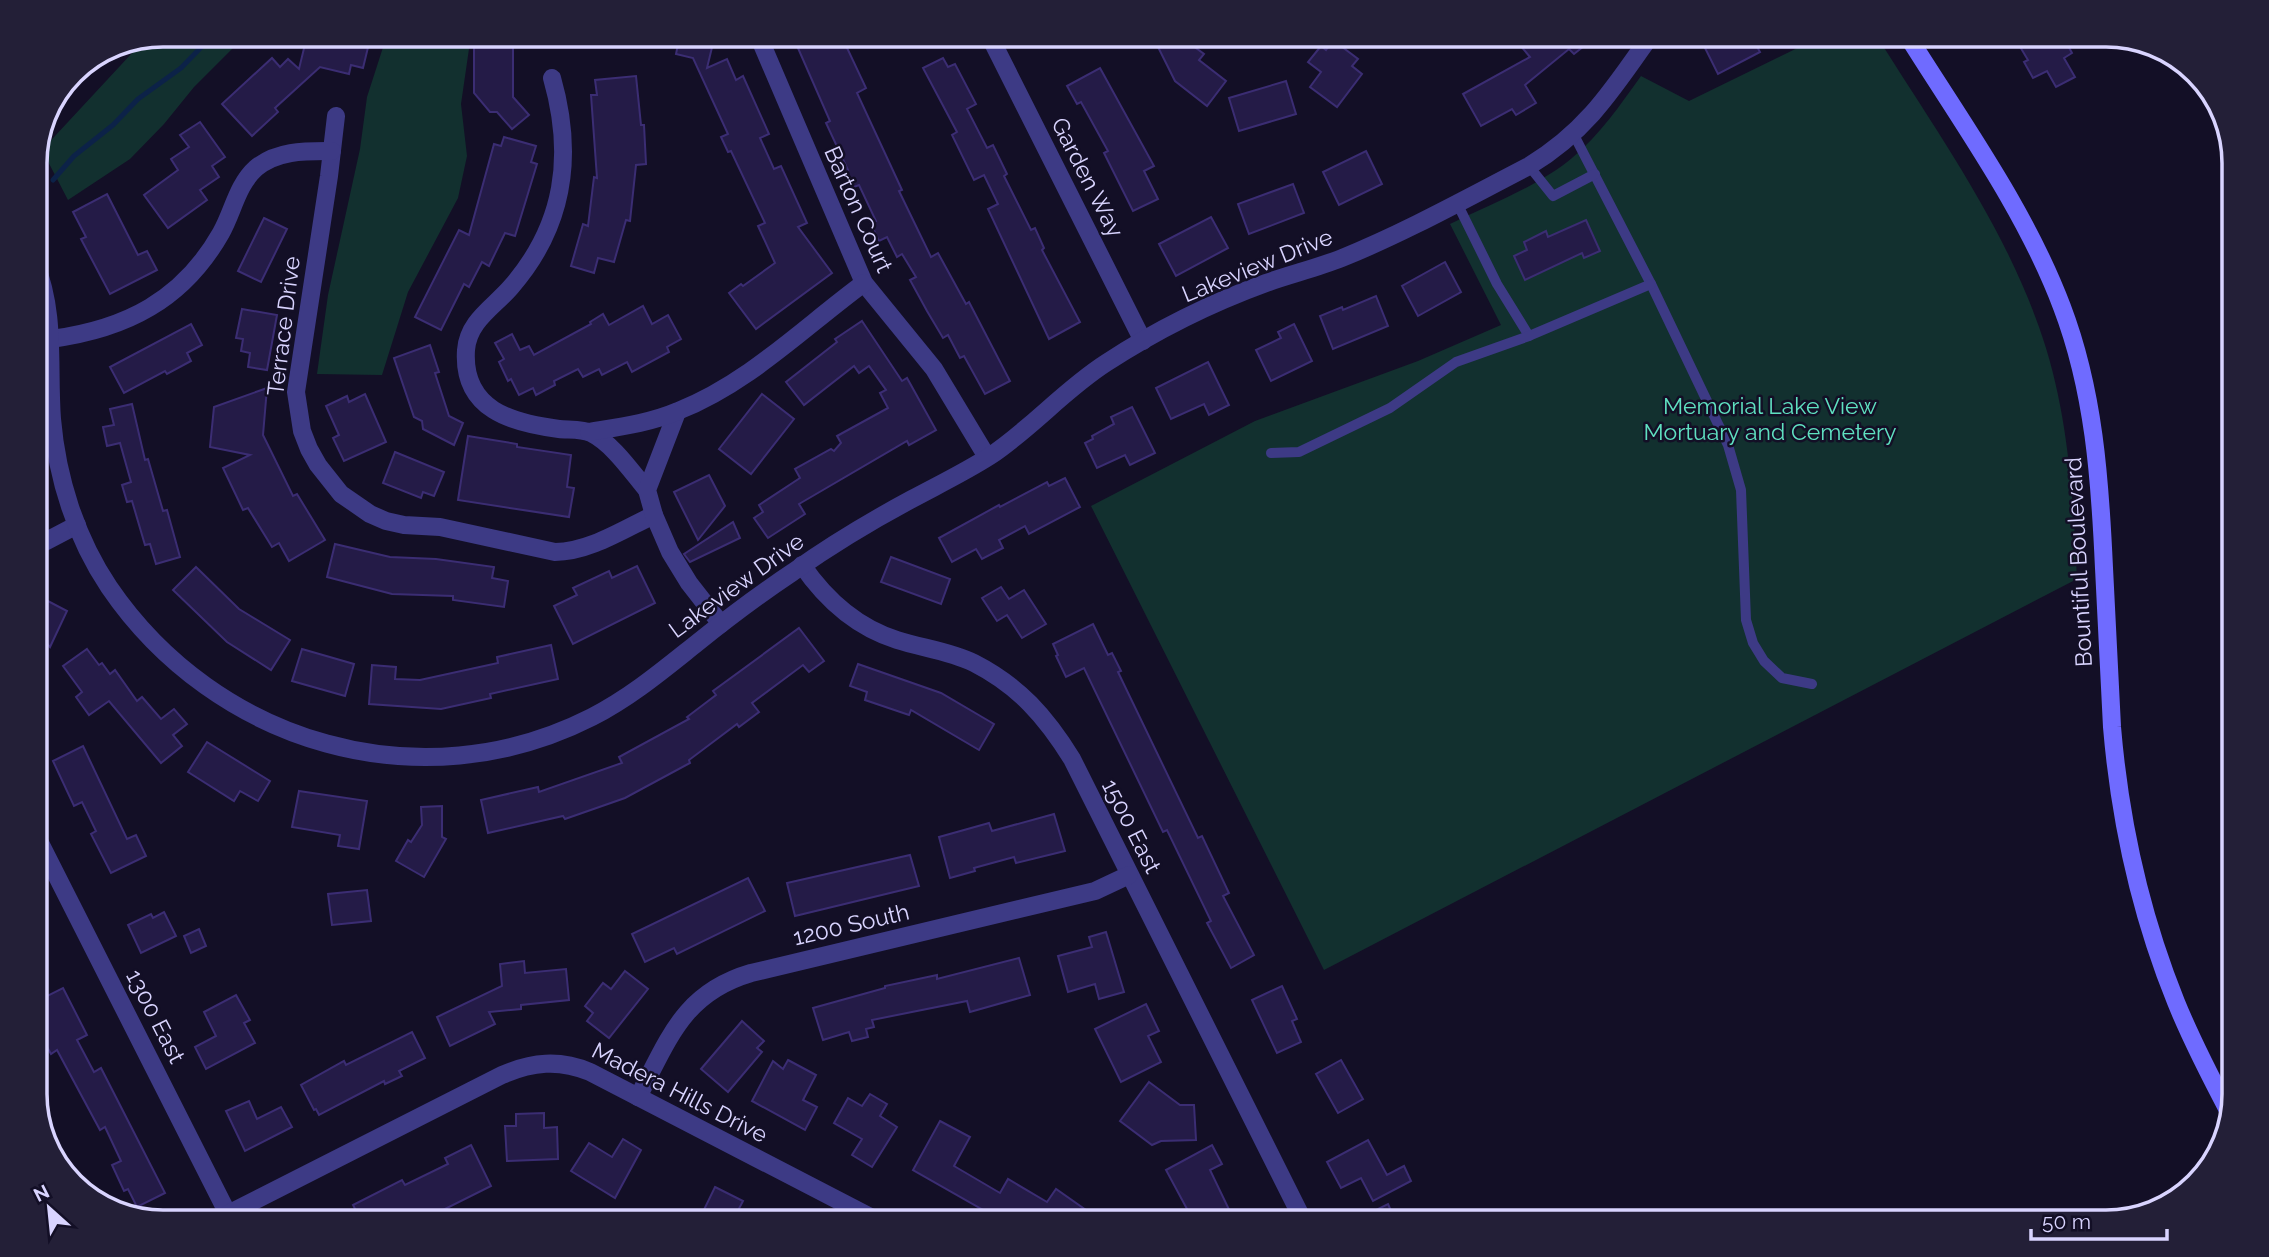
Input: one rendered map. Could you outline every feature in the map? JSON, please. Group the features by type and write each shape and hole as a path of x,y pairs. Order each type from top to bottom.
{"main road":[{"name":"Bountiful Boulevard","path":"1915,47 2029,234 2053,284 2079,361 2098,458 2112,727 2126,839 2141,901 2164,970 2182,1016 2222,1097"}],"street":[{"name":"Barton Court","path":"763,47 864,283 934,369 987,457"},
{"name":"Garden Way","path":"995,47 1143,341"},
{"name":"Lakeview Drive","path":"47,304 51,339 52,418 67,498 77,525 106,583 146,634 194,678 231,704 281,729 325,744 403,757 453,756 499,750 543,738 587,720 626,698 802,565 873,521 987,457 1011,441 1084,378 1143,341 1226,299 1343,257 1457,203 1552,152 1574,135 1604,100 1642,47"},
{"path":"552,78 560,105 564,141 563,177 559,196 546,234 531,261 476,322 469,334 466,348 466,363 474,388 492,410 501,416 530,425 589,432 677,412 756,368 864,283"},
{"name":"Terrace Drive","path":"336,116 296,393 302,431 309,449 329,480 356,505 386,521 440,527 555,552 565,552 597,541 654,515"},
{"path":"51,339 103,330 147,310 180,285 202,261 221,234 242,186 255,169 276,157 290,153 332,151"},
{"path":"647,490 677,412"},
{"path":"589,432 611,450 647,490 654,515 679,568 721,624"},
{"path":"47,541 77,525"},
{"name":"1500 East","path":"802,565 830,601 862,624 898,641 972,662 1012,686 1045,718 1072,759 1298,1210"},
{"name":"1300 East","path":"47,856 226,1210"},
{"name":"1200 South","path":"638,1097 684,1015 695,1002 721,984 751,973 1095,891 1129,875"},
{"name":"Madera Hills Drive","path":"245,1210 517,1069 548,1063 577,1066 857,1210"}],"lane":[{"path":"1574,135 1651,284 1728,445 1741,490 1748,631 1771,670 1782,678 1812,684"},
{"path":"1529,166 1553,196 1595,174"},
{"path":"1457,203 1497,284 1529,336"},
{"path":"1271,453 1299,452 1390,408 1456,362 1529,336 1651,284"}],"green space":[{"path":"164,47 234,47 130,159 68,200 47,160 49,142 134,51"},
{"path":"383,47 469,47 461,104 467,156 458,198 408,292 382,375 317,374 328,295 360,149 367,97"},
{"name":"Memorial Lake View Mortuary and Cemetery","path":"1799,47 1884,47 1987,213 2024,288 2039,327 2057,388 2063,420 2071,483 2077,579 1324,970 1091,506 1255,421 1418,361 1501,325 1450,224 1529,186 1572,158 1601,130 1641,76 1689,101"}],"building":[{"path":"304,47 368,47 363,68 351,65 349,74 320,67 275,108 278,112 252,136 222,104 272,58 280,67 288,59 299,69"},
{"path":"474,47 513,47 513,97 529,115 512,129 497,112 490,112 474,93"},
{"path":"677,47 712,47 707,68 727,59 736,80 743,76 769,134 760,138 774,169 781,166 807,223 798,227 832,273 756,329 729,293 775,263 758,226 765,223 731,151 728,152 721,137 728,134 693,58 676,54"},
{"path":"798,47 847,47 866,88 857,93 931,257 938,253 966,304 969,302 1010,381 985,394 964,356 960,358 948,335 943,338 910,280 916,277 902,254 897,257 887,237 879,241 871,224 876,221 859,185 854,187 846,171 848,170 826,123 830,121"},
{"path":"1158,47 1195,47 1204,54 1199,60 1226,81 1207,106 1175,81"},
{"path":"1320,47 1326,50 1328,47 1342,47 1358,59 1352,66 1362,74 1337,107 1310,87 1321,72 1308,62"},
{"path":"1522,47 1583,47 1574,54 1569,49 1525,85 1536,103 1516,115 1512,109 1481,126 1463,94 1530,57"},
{"path":"1704,47 1757,47 1760,52 1718,74"},
{"path":"2020,47 2069,47 2072,53 2064,58 2075,77 2056,87 2047,71 2033,78 2024,62 2028,60"},
{"path":"943,58 948,67 955,64 976,104 967,109 987,148 993,145 1007,174 1004,176 1031,230 1035,228 1044,248 1042,250 1080,322 1049,339 988,209 998,204 984,175 974,180 952,135 957,132 923,68"},
{"path":"1100,68 1154,166 1144,171 1158,199 1133,211 1104,153 1108,151 1081,102 1077,104 1067,86"},
{"path":"636,76 641,125 644,125 646,164 636,165 630,221 626,220 614,262 598,258 594,273 571,266 583,224 588,226 594,177 597,178 591,95 597,95 595,80"},
{"path":"1286,81 1296,114 1239,131 1229,98"},
{"path":"200,122 225,157 212,166 219,177 200,190 207,200 168,228 144,195 178,170 171,159 189,147 180,135"},
{"path":"504,137 536,146 531,162 537,164 515,236 505,233 489,266 482,262 469,287 464,284 441,330 415,317 459,230 469,235 494,144 501,146"},
{"path":"1366,151 1382,184 1339,205 1323,172"},
{"path":"1293,184 1304,213 1249,234 1238,204"},
{"path":"107,194 138,255 147,251 157,270 110,294 81,239 86,237 73,212"},
{"path":"1211,217 1228,248 1176,276 1159,244"},
{"path":"264,218 287,229 261,282 238,271"},
{"path":"1586,220 1600,251 1584,258 1582,253 1525,280 1514,256 1527,250 1524,242 1546,231 1548,237"},
{"path":"1445,262 1461,292 1418,316 1402,286"},
{"path":"1376,296 1388,326 1333,349 1320,316"},
{"path":"643,306 652,324 668,315 681,339 667,347 669,352 632,372 627,362 602,375 599,369 583,377 578,369 554,381 555,385 536,395 533,388 519,395 511,379 508,381 499,362 504,359 495,343 512,334 520,350 529,346 534,355 591,324 590,322 603,314 609,325"},
{"path":"242,309 277,315 267,370 248,367 250,353 241,351 243,339 236,338"},
{"path":"862,321 902,381 907,378 936,430 909,445 907,441 799,504 805,514 768,538 754,518 763,512 759,505 800,478 795,469 831,449 834,451 841,443 837,436 888,408 880,393 886,390 869,366 859,373 854,366 804,405 786,382 837,342 835,339"},
{"path":"191,324 202,345 187,353 191,361 167,374 165,371 124,393 110,367"},
{"path":"1294,324 1312,361 1271,381 1256,350 1281,338 1278,332"},
{"path":"430,345 439,372 435,373 449,416 463,423 454,445 423,429 422,421 414,417 394,358"},
{"path":"1208,362 1229,405 1209,415 1204,404 1171,419 1156,388"},
{"path":"267,388 263,435 293,496 297,494 325,540 289,561 279,543 272,547 248,508 243,510 223,468 250,455 210,447 214,407"},
{"path":"365,394 386,442 344,461 333,438 339,435 326,406 347,396 349,402"},
{"path":"762,394 794,419 751,474 719,449"},
{"path":"132,404 145,460 148,459 163,511 167,510 180,557 156,564 150,544 145,545 132,501 127,502 122,485 131,482 120,443 107,446 103,427 114,425 110,409"},
{"path":"1132,407 1155,453 1130,465 1125,455 1097,468 1085,443 1114,424 1111,417"},
{"path":"468,436 571,455 567,487 574,488 569,517 458,500"},
{"path":"395,452 444,472 434,496 423,492 421,498 383,483"},
{"path":"709,475 725,506 698,540 674,492"},
{"path":"1065,478 1080,507 1029,534 1025,526 999,540 1003,548 982,559 976,549 952,562 939,538 1047,482 1049,486"},
{"path":"733,522 740,538 690,562 684,554"},
{"path":"335,544 390,557 436,559 494,567 492,578 508,581 504,607 453,600 453,596 392,594 327,577"},
{"path":"891,557 950,579 941,604 881,582"},
{"path":"637,566 655,603 573,644 554,606 577,595 573,588 609,571 612,578"},
{"path":"196,567 239,609 290,640 271,670 227,642 173,590"},
{"path":"1001,587 1009,599 1024,590 1046,624 1022,638 1007,615 997,621 982,598"},
{"path":"47,601 67,611 50,647 47,643"},
{"path":"1093,624 1108,655 1112,653 1121,671 1118,672 1198,838 1202,836 1229,893 1223,896 1254,955 1231,968 1207,923 1211,921 1167,830 1163,832 1084,668 1066,677 1056,656 1058,655 1053,644"},
{"path":"799,628 824,661 809,672 803,665 752,703 759,712 739,727 737,724 689,760 690,763 625,798 565,819 563,816 488,833 481,800 538,787 539,792 622,763 619,757 689,719 687,717 716,695 713,691"},
{"path":"551,645 558,679 490,694 491,698 441,709 369,704 372,665 396,667 395,679 420,680 498,663 497,657"},
{"path":"87,649 110,674 115,670 137,701 142,697 161,719 174,709 187,724 173,735 182,746 161,763 109,701 89,715 76,697 82,692 63,666"},
{"path":"302,649 354,664 345,696 292,681"},
{"path":"858,664 941,693 994,724 979,750 911,710 909,715 865,700 867,692 850,686"},
{"path":"207,742 270,781 258,801 240,791 234,801 188,772"},
{"path":"83,746 127,839 136,835 146,856 111,873 91,834 96,831 82,802 74,806 53,761"},
{"path":"299,791 367,801 359,849 338,846 340,835 292,827"},
{"path":"442,806 442,837 446,839 424,877 396,861 408,840 411,842 422,825 421,807"},
{"path":"1054,814 1065,851 1016,863 1014,857 950,878 939,837 989,823 992,831"},
{"path":"910,855 919,886 795,916 787,883"},
{"path":"748,878 765,911 677,954 674,948 645,962 632,934"},
{"path":"367,890 371,921 332,925 328,894"},
{"path":"164,912 176,936 141,953 128,925 151,914 153,918"},
{"path":"199,929 206,946 191,953 184,936"},
{"path":"1106,932 1124,992 1099,999 1095,984 1068,992 1058,956 1092,947 1089,937"},
{"path":"1019,958 1030,995 970,1012 967,1001 872,1020 874,1027 866,1029 868,1037 852,1041 849,1032 823,1040 813,1008 885,986 937,975 937,979"},
{"path":"524,961 525,973 566,969 569,1000 521,1005 521,1009 489,1012 495,1024 450,1046 437,1017 502,986 500,964"},
{"path":"625,971 648,989 609,1038 587,1021 593,1013 585,1006 603,983 611,989"},
{"path":"1282,986 1297,1019 1292,1021 1301,1042 1277,1053 1252,1000"},
{"path":"63,988 87,1035 77,1040 94,1072 101,1068 165,1193 137,1207 128,1189 124,1191 112,1165 121,1161 105,1127 100,1130 57,1050 51,1054 47,1047 47,996"},
{"path":"236,995 250,1020 244,1023 255,1043 206,1069 195,1047 216,1036 204,1012"},
{"path":"1146,1004 1159,1031 1148,1036 1161,1062 1121,1082 1095,1029"},
{"path":"742,1021 764,1041 757,1048 762,1052 728,1092 701,1069"},
{"path":"412,1032 425,1058 399,1071 402,1076 385,1084 384,1081 319,1115 316,1109 314,1110 301,1085 344,1061 346,1065"},
{"path":"788,1060 816,1075 803,1100 817,1107 805,1130 752,1101 773,1061 783,1069"},
{"path":"1341,1060 1363,1099 1338,1113 1316,1074"},
{"path":"1149,1082 1180,1105 1194,1105 1196,1140 1161,1141 1152,1145 1120,1121"},
{"path":"870,1094 887,1104 880,1116 897,1127 872,1167 852,1155 862,1139 834,1123 848,1098 862,1106"},
{"path":"249,1101 257,1119 281,1107 292,1127 245,1151 226,1111"},
{"path":"544,1113 544,1128 557,1127 558,1159 507,1161 505,1126 516,1126 516,1114"},
{"path":"940,1121 970,1137 954,1166 1000,1193 1008,1179 1047,1202 1056,1189 1086,1210 983,1210 913,1170"},
{"path":"623,1139 641,1150 615,1198 571,1171 589,1143 612,1157"},
{"path":"1368,1140 1387,1175 1404,1166 1411,1181 1373,1201 1361,1178 1341,1188 1327,1162"},
{"path":"471,1145 491,1186 443,1210 356,1210 353,1205 402,1180 405,1185 448,1164 445,1158"},
{"path":"1212,1145 1222,1164 1210,1170 1229,1210 1188,1210 1166,1170"},
{"path":"715,1187 743,1201 738,1210 704,1210"},
{"path":"1388,1204 1391,1210 1376,1210"}],"waterway":[{"path":"53,180 74,156 113,125 138,99 181,68 201,47"}]}
